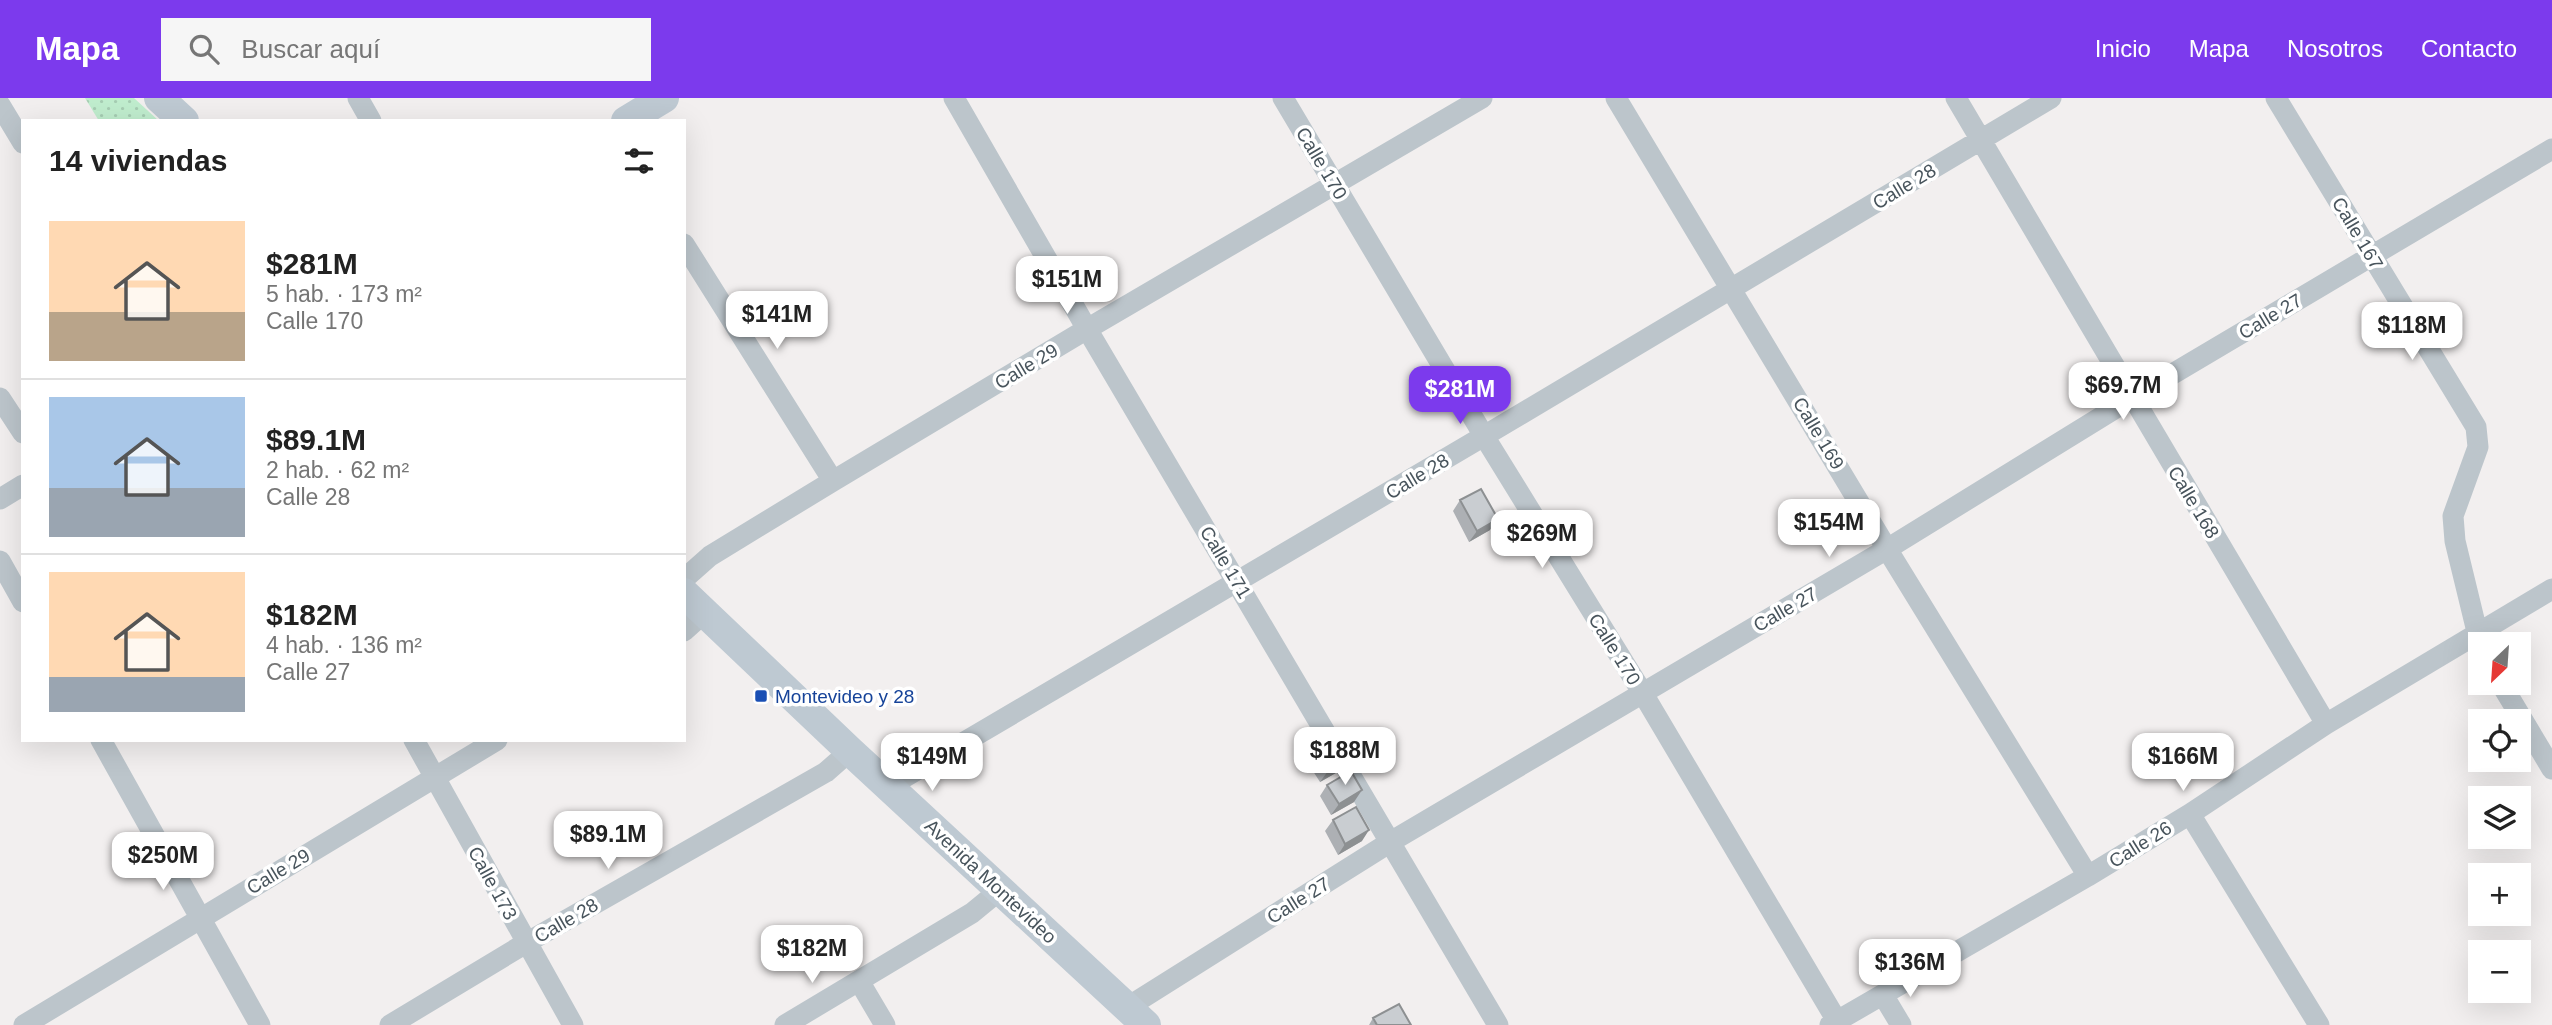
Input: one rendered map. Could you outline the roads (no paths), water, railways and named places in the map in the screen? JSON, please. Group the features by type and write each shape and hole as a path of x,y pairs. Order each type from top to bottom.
{"main road":[{"path":"629,119 664,98"},
{"name":"Avenida Montevideo","path":"691,612 850,751 1137,1016"}],"street":[{"path":"358,98 371,119"},
{"name":"Calle 171","path":"954,98 1087,329 1499,1025"},
{"name":"Calle 170","path":"1283,98 1642,692 1834,1023"},
{"name":"Calle 29","path":"686,577 710,556 833,481 1482,98"},
{"name":"Calle 169","path":"1616,98 1887,549 2088,876"},
{"name":"Calle 168","path":"1956,98 2326,724"},
{"name":"Calle 28","path":"888,787 1485,436 2051,98"},
{"name":"Calle 167","path":"2276,98 2476,427 2479,447 2454,516 2455,541 2476,632"},
{"path":"0,105 21,140"},
{"name":"Calle 27","path":"1137,1016 1392,841 1887,549 2132,398 2552,149"},
{"path":"686,247 833,481"},
{"path":"0,398 21,430"},
{"path":"0,499 21,486"},
{"path":"0,561 21,598"},
{"name":"Calle 26","path":"2488,632 2552,589"},
{"name":"Calle 26","path":"1834,1023 2088,876 2190,814 2326,724 2468,645"},
{"path":"2508,695 2552,769"},
{"path":"102,742 260,1025"},
{"name":"Calle 173","path":"415,742 573,1025"},
{"name":"Calle 29","path":"24,1025 494,742"},
{"name":"Calle 28","path":"390,1025 526,943 826,772 850,751"},
{"path":"2190,814 2319,1025"},
{"path":"785,1025 972,913 1000,890"},
{"path":"859,981 886,1025"},
{"path":"1883,995 1901,1025"}],"place":[{"name":"Montevideo y 28","path":"761,696"}]}
